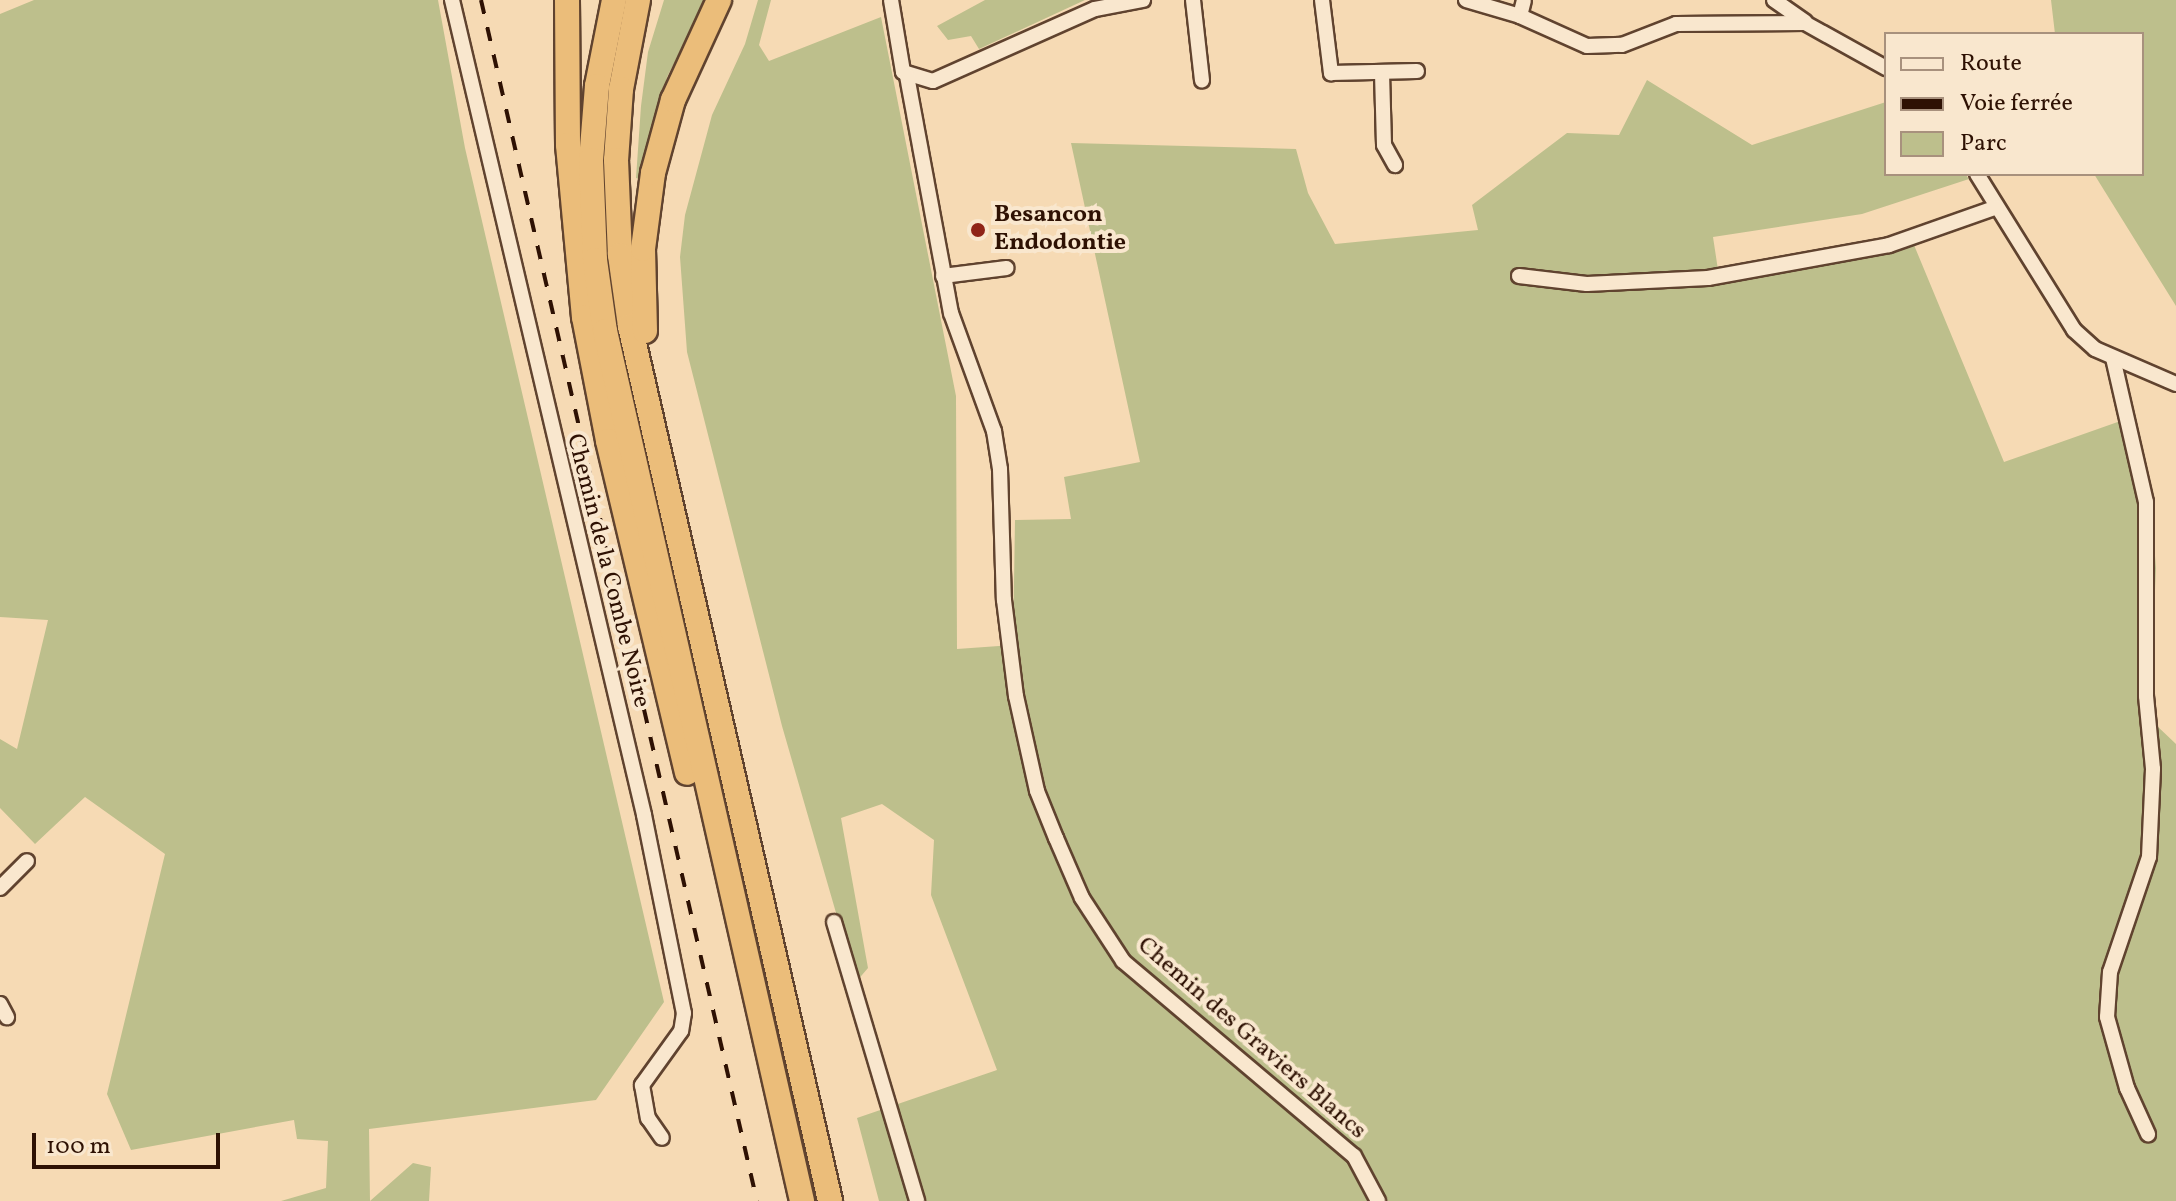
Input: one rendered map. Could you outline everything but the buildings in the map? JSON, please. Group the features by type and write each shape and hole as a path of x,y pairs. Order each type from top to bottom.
{"highway":[{"path":"567,0 571,203 595,379 752,1035 786,1133"},
{"path":"614,0 597,86 591,160 595,260 605,331 802,1201"},
{"path":"638,0 621,89 616,184 623,279 830,1201"},
{"path":"650,401 643,272 653,173 673,100 719,0"}],"street":[{"name":"Chemin de la Combe Noire","path":"452,0 644,815 684,1013 681,1031 642,1085 648,1118 662,1138"},
{"name":"Chemin des Graviers Blancs","path":"891,0 899,65 907,76 943,276 959,342 994,431 1000,469 1004,600 1026,747 1042,803 1082,898 1123,961 1354,1156 1378,1201"},
{"path":"907,76 933,81 952,75 1095,9 1143,0"},
{"path":"1193,0 1202,80"},
{"path":"1322,0 1331,73 1417,71"},
{"path":"1466,0 1520,16 1587,46 1606,47 1676,24 1805,23"},
{"path":"1520,16 1524,0"},
{"path":"1774,0 1805,23 1884,67"},
{"path":"1382,73 1384,145 1395,165"},
{"path":"1978,176 2074,330 2113,358 2176,384"},
{"path":"1519,276 1587,284 1708,278 1889,245 1997,207"},
{"path":"943,276 1006,268"},
{"path":"2113,358 2146,502 2146,696 2153,769 2149,857 2110,972 2107,1017 2127,1088 2148,1134"},
{"path":"0,888 27,861"},
{"path":"834,922 917,1201"}],"green space":[{"path":"34,0 438,0 465,148 664,1002 596,1100 369,1129 370,1201 281,1201 326,1188 328,1141 297,1139 294,1120 131,1150 107,1094 165,854 85,797 35,844 0,808 0,739 17,749 48,620 0,617 0,14"},
{"path":"664,0 706,0 667,77 643,180 636,178 641,106 648,52"},
{"path":"758,0 771,0 759,45 769,61 881,17 956,396 957,649 1013,645 1015,520 1071,519 1064,477 1140,462 1071,143 1296,149 1308,193 1335,244 1478,230 1472,205 1567,133 1619,135 1647,80 1752,145 1884,103 1884,176 1967,176 1969,179 1862,214 1713,237 1720,283 1914,245 2004,462 2129,418 2150,494 2156,568 2150,702 2156,725 2176,744 2176,1201 879,1201 857,1118 997,1070 931,895 934,840 882,804 841,818 868,968 856,982 782,726 687,352 680,257 685,215 712,115 745,44"},
{"path":"985,0 1085,0 979,49 971,36 948,40 937,26"},
{"path":"2051,0 2176,0 2176,306 2095,176 2144,176 2144,32 2055,32"},
{"path":"413,1163 431,1167 429,1201 370,1201"}],"railway":[{"path":"481,0 757,1201"}],"place":[{"name":"Besancon Endodontie","path":"978,230"}]}
